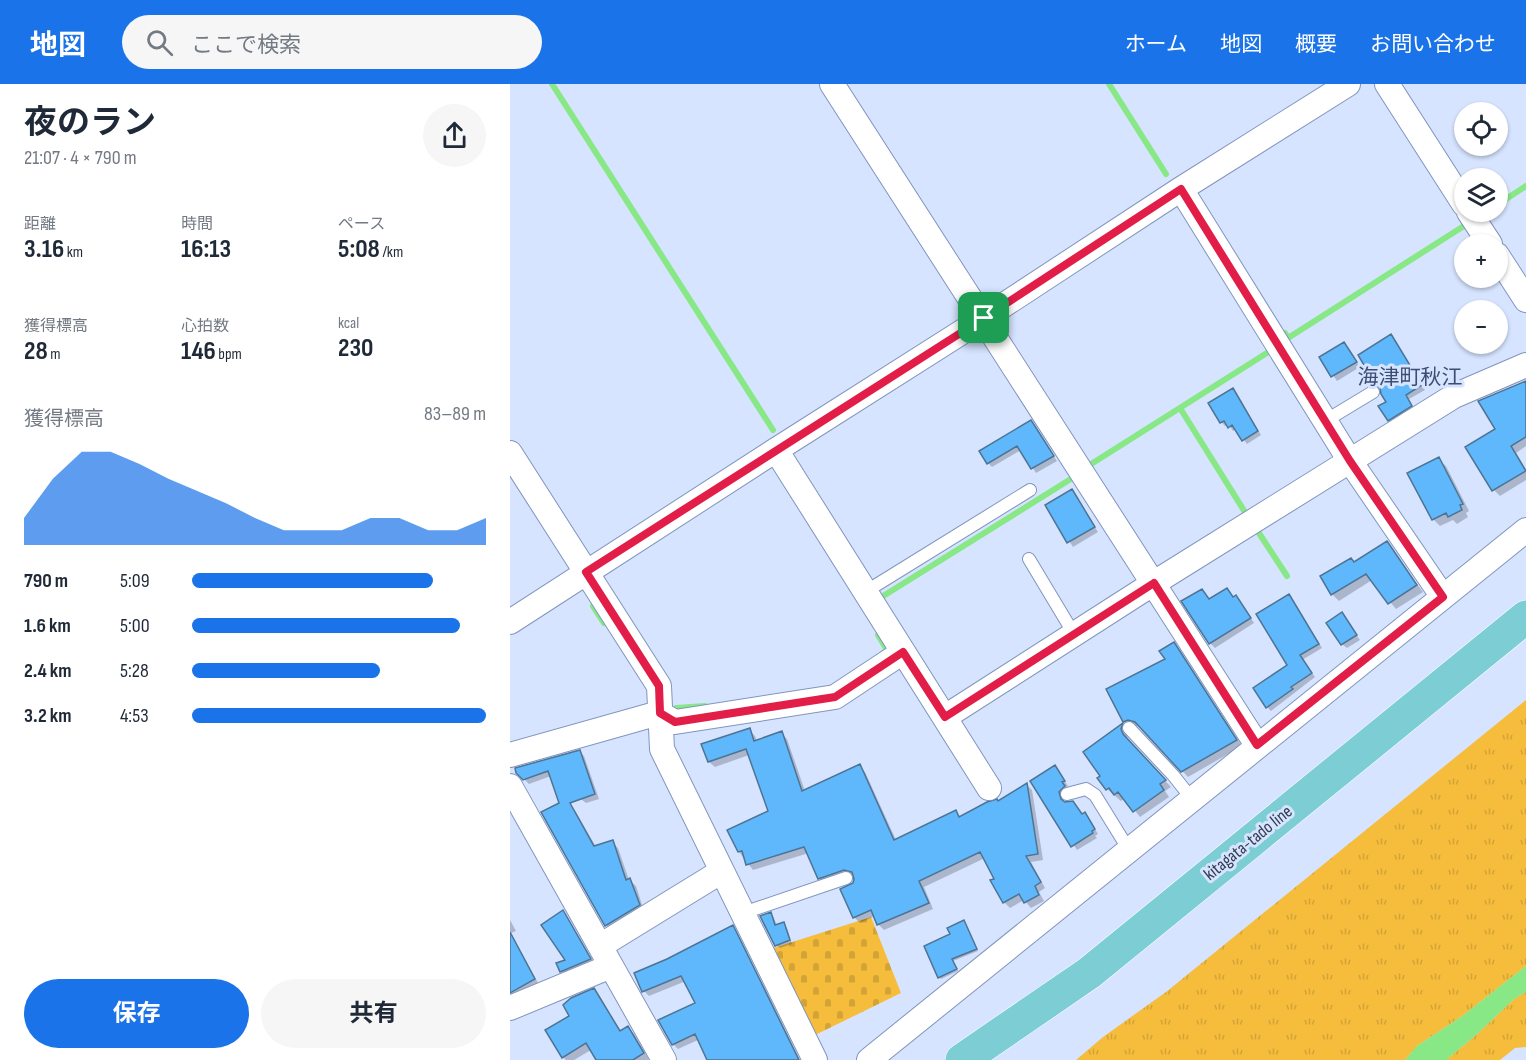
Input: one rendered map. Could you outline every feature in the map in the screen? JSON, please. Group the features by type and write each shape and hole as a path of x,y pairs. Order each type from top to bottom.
{"main road":[{"name":"kitagata-tado line","path":"962,1060 1089,973 1526,617"}],"street":[{"path":"832,84 1257,745"},
{"path":"510,621 1348,84"},
{"path":"1387,84 1454,188"},
{"path":"1181,189 1350,461 1443,597"},
{"path":"1508,272 1526,300"},
{"path":"945,717 1154,583 1455,396 1526,365"},
{"path":"776,450 989,788"},
{"path":"510,453 659,686 662,749 815,1060"},
{"path":"869,1060 1526,530"},
{"path":"510,755 660,713 675,722 835,697 903,652"},
{"path":"510,786 664,1060"},
{"path":"510,1008 606,956 722,871"}],"lane":[{"path":"1325,421 1372,392"},
{"path":"865,592 1030,490"},
{"path":"1029,559 1074,634"},
{"path":"1129,728 1192,799"},
{"path":"1067,794 1086,789 1095,795 1129,850"},
{"path":"743,913 846,878"}],"green space":[{"path":"1526,700 1526,966 1461,1017 1417,1046 1405,1060 1076,1060 1103,1037 1166,992"},
{"path":"871,917 901,993 811,1037 767,950"},
{"path":"1526,992 1526,1047 1515,1048 1500,1060 1446,1060 1514,999"}],"shaded area":[{"path":"1526,966 1526,992 1514,999 1446,1060 1405,1060 1417,1046 1461,1017"}],"building":[{"path":"1391,334 1422,385 1406,395 1412,406 1388,421 1378,406 1386,402 1380,388 1375,384 1358,355"},
{"path":"1344,342 1357,362 1331,377 1319,357"},
{"path":"1526,381 1526,437 1511,446 1526,471 1492,491 1465,447 1495,429 1478,401"},
{"path":"1233,388 1258,431 1242,441 1232,425 1228,428 1224,421 1220,423 1208,403"},
{"path":"1031,420 1054,456 1031,469 1017,446 987,464 979,451"},
{"path":"1439,457 1463,504 1460,505 1462,510 1448,517 1446,513 1432,520 1407,473"},
{"path":"1072,489 1095,527 1067,543 1045,505"},
{"path":"1387,541 1417,585 1388,604 1366,574 1331,595 1320,576 1351,558 1354,562"},
{"path":"1227,588 1233,597 1236,595 1251,618 1209,644 1181,601 1202,589 1209,599"},
{"path":"1289,594 1319,644 1300,655 1312,673 1266,708 1253,688 1287,665 1256,614"},
{"path":"1342,612 1357,635 1341,645 1326,623"},
{"path":"1174,642 1237,740 1181,772 1135,722 1128,720 1123,722 1106,689 1165,659 1159,651"},
{"path":"1123,723 1121,729 1123,734 1166,780 1160,784 1164,790 1133,812 1118,792 1114,795 1109,788 1106,790 1097,778 1100,776 1083,752"},
{"path":"750,728 754,741 782,731 802,791 860,764 894,840 956,810 959,817 987,802 997,799 998,801 1027,783 1038,854 1026,856 1041,882 1035,886 1039,895 1024,903 1019,894 1003,903 990,880 994,879 980,852 919,881 929,903 877,925 871,910 853,918 840,889 853,883 852,872 844,870 818,879 804,847 746,865 742,851 738,852 727,830 768,811 746,749 708,762 701,744"},
{"path":"580,750 595,794 570,803 594,846 613,840 626,880 630,878 640,905 605,926 541,812 559,803 548,771 523,780 516,773 515,768"},
{"path":"1055,765 1065,781 1062,782 1065,786 1059,792 1061,799 1065,802 1073,801 1082,814 1085,812 1095,829 1093,833 1071,847 1030,781"},
{"path":"563,910 591,959 560,972 556,963 565,960 541,925"},
{"path":"771,912 775,925 784,922 790,940 775,946 760,916"},
{"path":"964,920 977,949 952,959 957,969 938,978 924,946 950,934 947,928"},
{"path":"733,925 799,1060 707,1060 695,1034 672,1045 658,1020 695,1003 681,976 642,992 634,973"},
{"path":"510,932 535,979 510,993"},
{"path":"594,988 620,1031 628,1026 644,1053 633,1060 596,1060 586,1043 562,1058 545,1030 569,1016 563,1005 571,998"}],"waterway":[{"path":"552,84 773,430"},
{"path":"1109,84 1166,174"},
{"path":"1508,198 1526,186"},
{"path":"1285,333 1288,338 1467,224"},
{"path":"1088,466 1270,351"},
{"path":"1180,408 1248,517"},
{"path":"878,593 880,598 1074,477"},
{"path":"1257,530 1287,576"},
{"path":"593,606 604,623"},
{"path":"878,635 887,650 883,653"},
{"path":"676,708 705,706"}],"district":[{"name":"海津町秋江","path":"1410,377"}],"route":[{"path":"1181,189 1350,461 1443,597 1257,745 1154,583 945,717 903,652 835,697 675,722 660,713 659,686 586,572 984,318 1181,189"}]}
